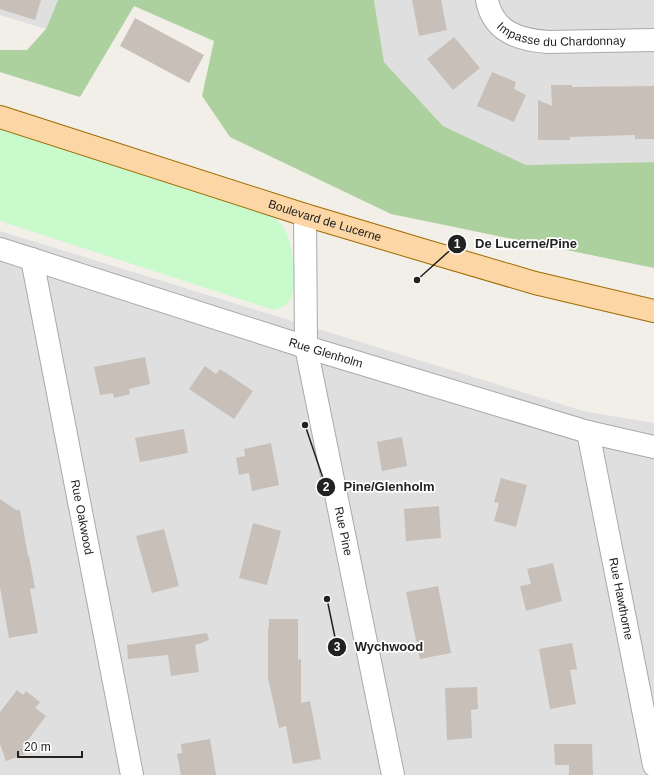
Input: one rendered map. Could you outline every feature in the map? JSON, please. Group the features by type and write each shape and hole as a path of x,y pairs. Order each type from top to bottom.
{"main road":[{"name":"Boulevard de Lucerne","path":"0,117 305,215 535,283 654,311"}],"street":[{"name":"Impasse du Chardonnay","path":"487,0 494,17 502,28 515,36 530,41 654,40"},
{"name":"Rue Pine","path":"305,215 306,347 392,775"},
{"name":"Rue Glenholm","path":"0,249 306,347 588,432 654,447"},
{"name":"Rue Oakwood","path":"32,259 132,775"},
{"name":"Rue Hawthorne","path":"588,432 654,765"}],"shaded area":[{"path":"0,0 58,0 46,29 0,15"},
{"path":"374,0 654,0 654,162 526,165 443,126 384,62"},
{"path":"0,231 587,412 654,423 654,775 0,775"}],"green space":[{"path":"58,0 374,0 384,62 443,126 526,165 654,162 654,268 391,214 230,137 202,96 214,41 134,6 80,97 0,72 0,50 27,50 46,29"},
{"path":"0,120 274,216 286,231 292,251 294,287 290,300 281,308 274,310 0,221"}],"building":[{"path":"0,0 41,0 35,20 0,9"},
{"path":"412,0 441,0 447,30 419,36"},
{"path":"135,18 204,55 189,83 120,46"},
{"path":"454,37 480,68 453,90 427,59"},
{"path":"492,72 516,82 514,89 526,95 514,122 477,106"},
{"path":"551,85 572,85 572,87 654,86 654,139 635,139 635,135 570,137 570,140 538,140 538,100 552,106"},
{"path":"145,357 150,384 129,389 130,394 114,398 113,393 100,395 94,367"},
{"path":"205,366 216,374 220,369 253,391 234,419 189,389"},
{"path":"184,429 188,453 140,462 135,438"},
{"path":"402,437 407,466 382,471 377,442"},
{"path":"271,443 279,485 252,491 249,473 239,475 236,458 245,456 244,449"},
{"path":"501,478 527,485 516,527 494,521 499,503 494,502"},
{"path":"0,499 16,510 20,510 35,588 30,589 38,633 9,638 0,587"},
{"path":"439,506 441,538 406,541 404,509"},
{"path":"253,523 281,531 267,585 239,578"},
{"path":"164,529 179,586 152,593 136,536"},
{"path":"553,563 562,601 526,611 520,586 531,584 527,569"},
{"path":"438,586 451,653 420,659 406,592"},
{"path":"269,619 298,619 298,660 301,659 301,703 310,701 321,759 293,764 286,726 279,728 268,678"},
{"path":"207,633 209,640 195,645 199,672 171,676 168,655 128,659 127,645"},
{"path":"572,643 577,669 570,670 576,704 550,709 539,649"},
{"path":"477,687 478,709 471,710 472,738 447,740 445,688"},
{"path":"17,690 23,695 26,691 40,702 35,708 46,716 22,748 25,754 6,761 0,744 0,712"},
{"path":"210,739 216,775 181,775 177,754 182,753 181,744"},
{"path":"554,744 592,744 593,775 569,775 569,765 555,765"}],"place":[{"name":"De Lucerne/Pine","path":"417,280"},
{"name":"Pine/Glenholm","path":"305,425"},
{"name":"Wychwood","path":"327,599"}]}
